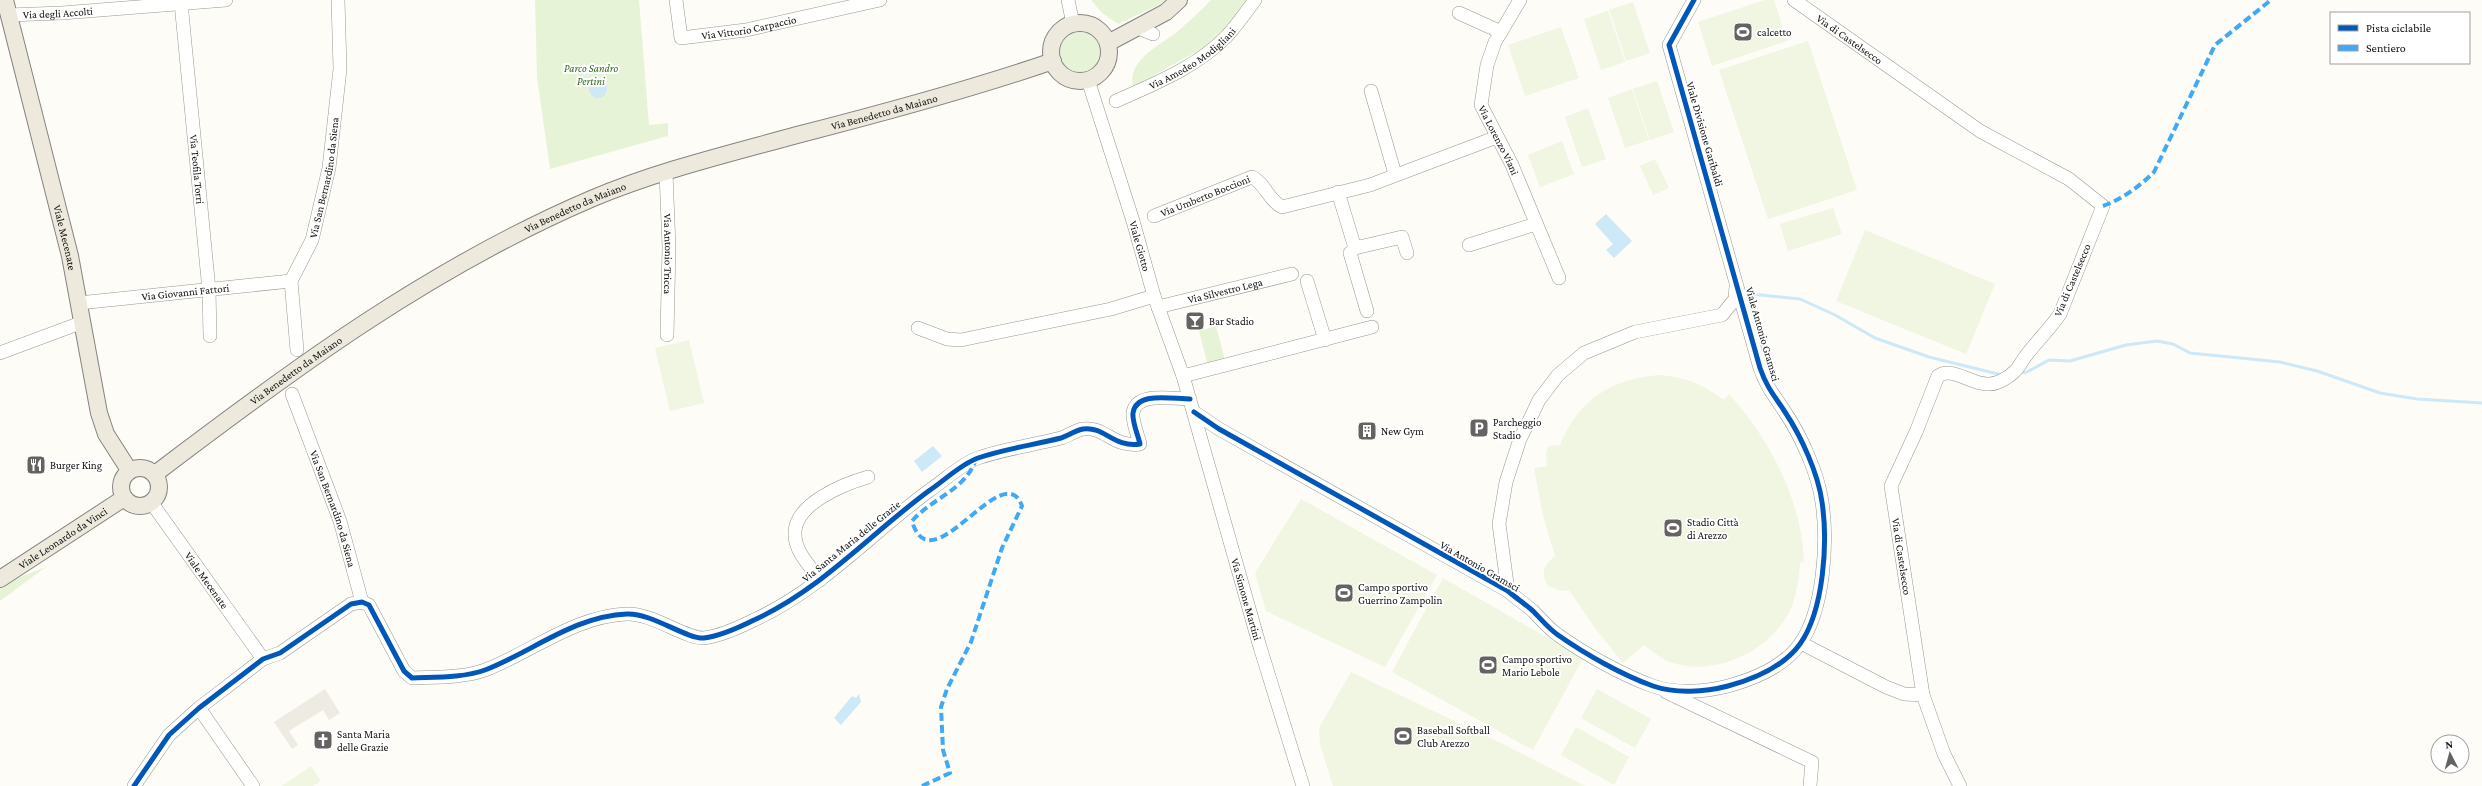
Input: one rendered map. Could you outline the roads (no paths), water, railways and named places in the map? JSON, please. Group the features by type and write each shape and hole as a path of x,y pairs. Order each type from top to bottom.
{"main road":[{"path":"1108,43 1166,12 1180,0"},
{"name":"Viale Mecenate","path":"7,7 80,303 99,413 106,434 129,470"},
{"path":"1073,24 1090,25 1101,32 1108,43 1109,52 1103,70 1088,80 1070,79 1063,75 1053,61 1051,53 1055,37 1061,31 1073,24"},
{"name":"Via Benedetto da Maiano","path":"155,474 292,371 382,310 430,281 521,232 592,199 725,154 910,106 1053,61"},
{"path":"145,468 155,474 159,489 151,502 137,506 124,498 121,483 129,470 145,468"},
{"name":"Viale Leonardo da Vinci","path":"0,579 124,498"}],"street":[{"name":"Via degli Accolti","path":"7,7 62,13 226,0"},
{"name":"Via San Bernardino da Siena","path":"291,281 312,240 329,168 340,70 338,0"},
{"name":"Via Vittorio Carpaccio","path":"676,0 681,38 746,30 853,3 880,0"},
{"path":"1068,0 1073,24"},
{"name":"Via Amedeo Modigliani","path":"1116,101 1151,86 1190,64 1209,51 1226,37 1255,0"},
{"name":"Via Lorenzo Viani","path":"1520,0 1501,32 1487,65 1481,105 1512,165 1559,278"},
{"name":"Viale Divisione Garibaldi","path":"1694,0 1669,45 1736,278"},
{"name":"Via di Castelsecco","path":"1794,0 1980,131 2069,179 2103,206 2060,314 2050,330 2024,358 2015,372 2002,381 1988,384 1973,382 1951,372 1943,373 1938,376 1916,432 1891,486 1922,695 1944,754 1960,786"},
{"name":"Via Teofila Torri","path":"181,3 209,290 210,336"},
{"path":"1458,13 1501,32"},
{"path":"1138,28 1153,34"},
{"name":"Viale Giotto","path":"1088,80 1133,221 1156,301 1183,376 1194,412"},
{"path":"1371,91 1395,174"},
{"path":"1355,248 1338,192 1370,185 1395,174 1497,137"},
{"name":"Via Antonio Tricca","path":"666,173 668,247 667,335"},
{"name":"Via Umberto Boccioni","path":"1154,216 1252,177 1257,179 1273,203 1282,207 1338,192"},
{"path":"1469,245 1536,224"},
{"path":"1367,311 1350,253 1355,248 1402,237 1407,253"},
{"name":"Via Silvestro Lega","path":"918,328 946,340 961,340 1292,274"},
{"name":"Viale Antonio Gramsci","path":"1508,591 1499,524 1506,482 1520,438 1539,400 1558,375 1584,353 1635,332 1722,315 1735,299 1736,278"},
{"name":"Viale Antonio Gramsci","path":"1736,278 1767,388 1786,412 1806,448 1822,500 1825,536 1821,583 1812,619 1801,643"},
{"name":"Via Giovanni Fattori","path":"80,303 291,281"},
{"path":"291,281 297,350"},
{"path":"1307,281 1325,340"},
{"path":"0,353 83,322"},
{"path":"1183,376 1372,327"},
{"name":"Via San Bernardino da Siena","path":"292,394 340,521 362,602"},
{"name":"Via Santa Maria delle Grazie","path":"362,602 369,605 404,671 412,678 482,671 521,655 565,630 605,617 628,614 642,615 702,638 716,635 754,621 792,600 848,558 906,508 976,459 1068,436 1082,429 1097,430 1115,441 1128,446 1140,444 1133,414 1138,402 1148,397 1161,400 1190,399"},
{"name":"Via Antonio Gramsci","path":"1194,412 1225,433 1508,591 1531,610 1557,635 1625,674 1654,686 1683,691 1713,690 1745,681 1777,665 1788,657 1801,643"},
{"name":"Via Simone Martini","path":"1194,412 1260,647 1303,786"},
{"path":"820,580 799,551 794,535 799,518 813,504 833,489 868,477"},
{"name":"Viale Mecenate","path":"151,502 263,659"},
{"path":"134,786 169,735 199,708 263,659 280,653 351,604 362,602"},
{"path":"1801,643 1886,687 1904,694 1922,695"},
{"path":"1654,686 1812,762 1810,786"},
{"path":"199,708 253,786"}],"water":[{"path":"598,80 604,83 607,89 604,95 598,98 592,95 589,89 592,83"},
{"path":"1606,214 1632,241 1614,258 1606,250 1613,244 1595,224"},
{"path":"933,446 942,456 922,472 914,461"},
{"path":"859,694 861,702 841,725 834,718 852,696 856,698"}],"waterway":[{"path":"1751,294 1800,299 1835,315 1875,338 1929,357 2002,375"},
{"path":"2020,373 2027,372 2049,360 2070,361 2126,345 2157,341 2173,344 2190,353 2280,362 2317,371 2380,393 2417,399 2482,403"}],"place":[{"name":"calcetto","path":"1743,32"},
{"name":"Bar Stadio","path":"1195,321"},
{"name":"Parcheggio Stadio","path":"1479,428"},
{"name":"New Gym","path":"1367,431"},
{"name":"Burger King","path":"36,465"},
{"name":"Stadio Città di Arezzo","path":"1673,528"},
{"name":"Campo sportivo Guerrino Zampolin","path":"1344,593"},
{"name":"Campo sportivo Mario Lebole","path":"1488,665"},
{"name":"Baseball Softball Club Arezzo","path":"1403,736"},
{"name":"Santa Maria delle Grazie","path":"323,740"}],"park label":[{"name":"Parco Sandro Pertini","path":"591,74"}]}
